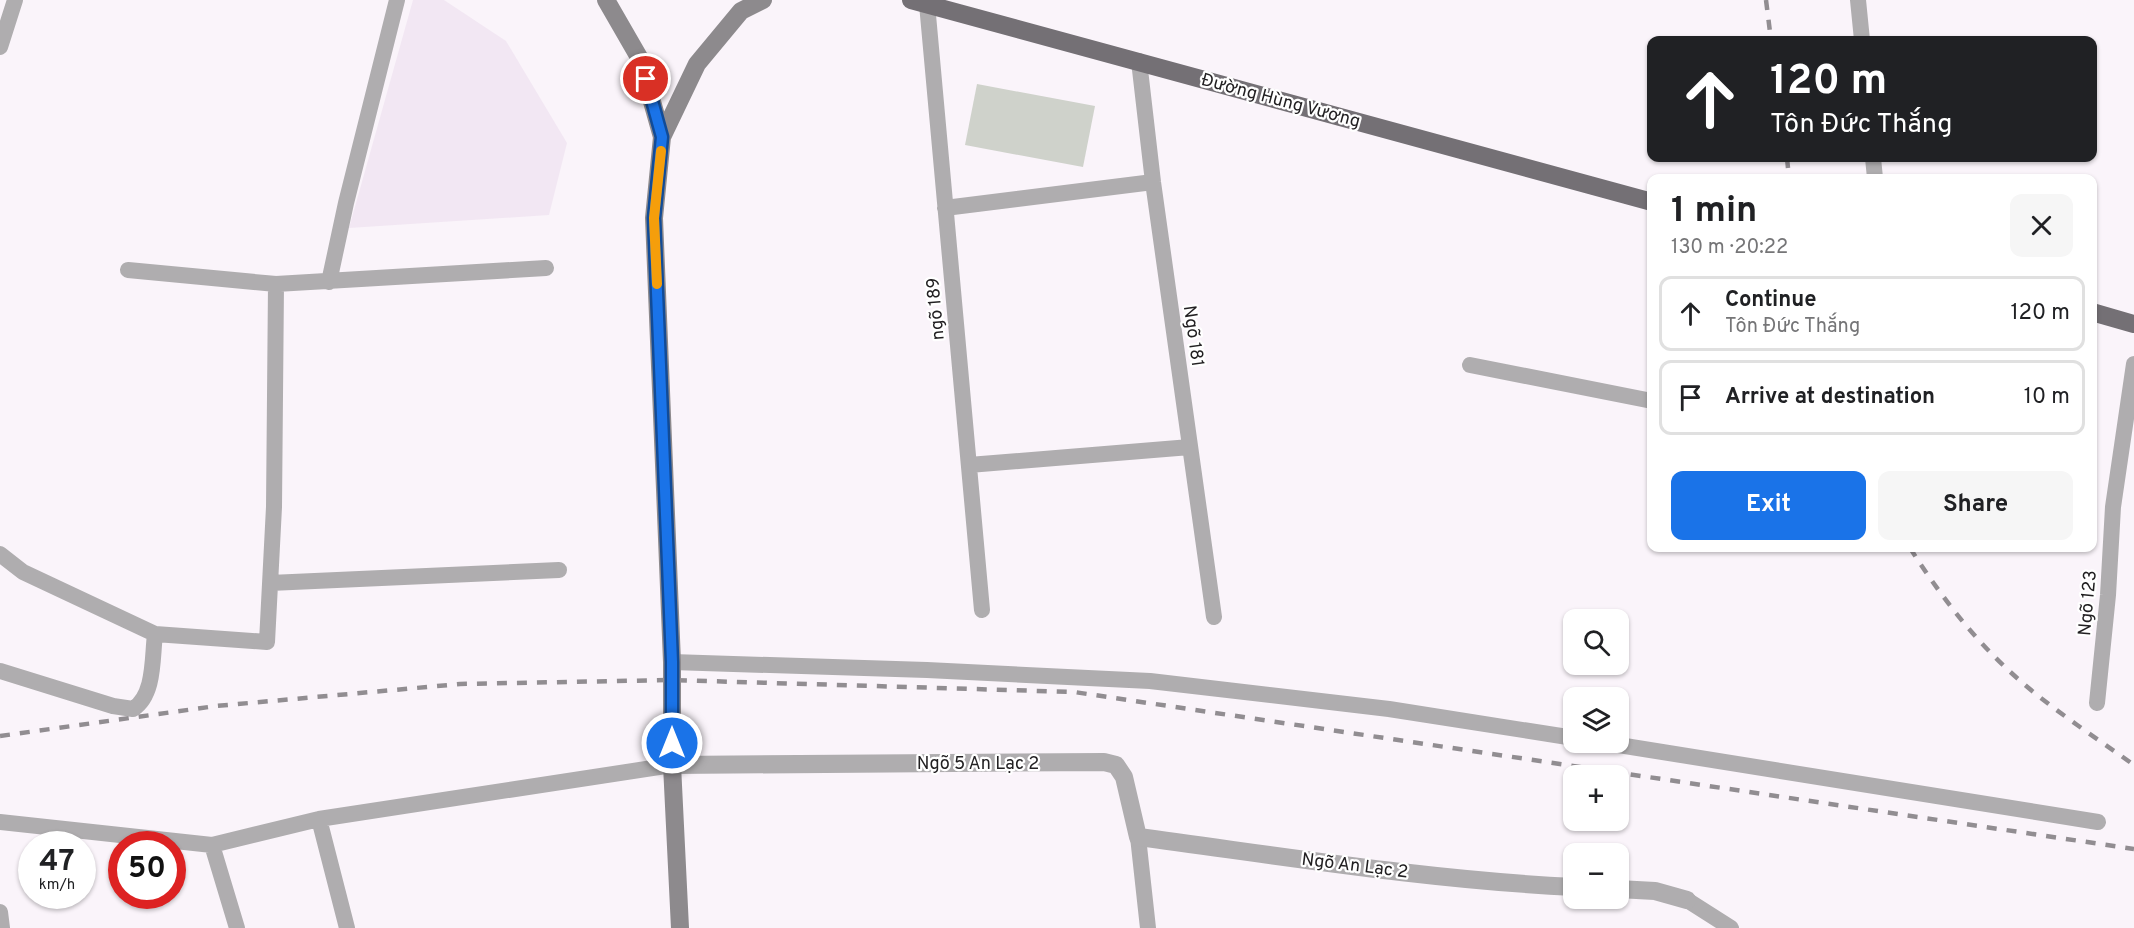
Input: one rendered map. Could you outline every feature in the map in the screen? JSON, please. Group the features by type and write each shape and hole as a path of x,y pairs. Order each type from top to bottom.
{"main road":[{"path":"606,0 640,59 662,137"},
{"path":"680,928 672,765 672,662 654,218 662,137 698,64 741,11 763,0"},
{"name":"Đường Hùng Vương","path":"919,2 1647,201"},
{"path":"2097,313 2134,324"}],"street":[{"name":"Ngõ 5 An Lạc 2","path":"672,765 1104,762 1116,765 1124,777 1138,837"},
{"name":"Ngõ An Lạc 2","path":"1138,837 1438,876 1521,885 1563,887"},
{"path":"1629,890 1655,891 1687,900"}],"lane":[{"path":"0,47 15,0"},
{"path":"329,282 346,203 397,0"},
{"path":"1858,0 1862,36"},
{"name":"ngõ 189","path":"919,2 945,208 982,610"},
{"name":"Ngõ 181","path":"1139,61 1153,182 1214,616"},
{"path":"945,208 1153,182"},
{"path":"128,270 276,284 546,268"},
{"path":"0,554 23,572 155,634 267,642 274,507 276,284"},
{"name":"Ngõ 123","path":"2097,703 2114,507 2134,364"},
{"path":"1470,366 1647,401"},
{"path":"969,465 1190,447"},
{"path":"270,583 559,570"},
{"path":"0,671 113,706 133,709 142,703 148,688 155,634"},
{"path":"672,662 927,670 1150,681 1389,709 1563,736"},
{"path":"1629,747 2098,822"},
{"path":"0,822 212,846 319,819 672,765"},
{"path":"319,819 347,928"},
{"name":"Ngõ 5 An Lạc 2","path":"1138,837 1148,928"},
{"path":"212,846 237,928"},
{"path":"1687,900 1731,928"},
{"path":"0,912 2,928"}],"shaded area":[{"path":"413,0 444,0 506,41 567,143 549,215 349,228"}],"building":[{"path":"977,84 1095,106 1083,167 965,145"}],"railway":[{"path":"1766,0 1770,36"},
{"path":"1787,162 1789,174"},
{"path":"1913,552 1959,616 2001,663 2045,701 2134,765"},
{"path":"0,736 216,706 460,684 672,680 1074,692 2134,849"}],"slow traffic":[{"path":"657,284 654,218 661,151"}],"route":[{"path":"646,79 662,137 654,218 672,662 672,743"}]}
